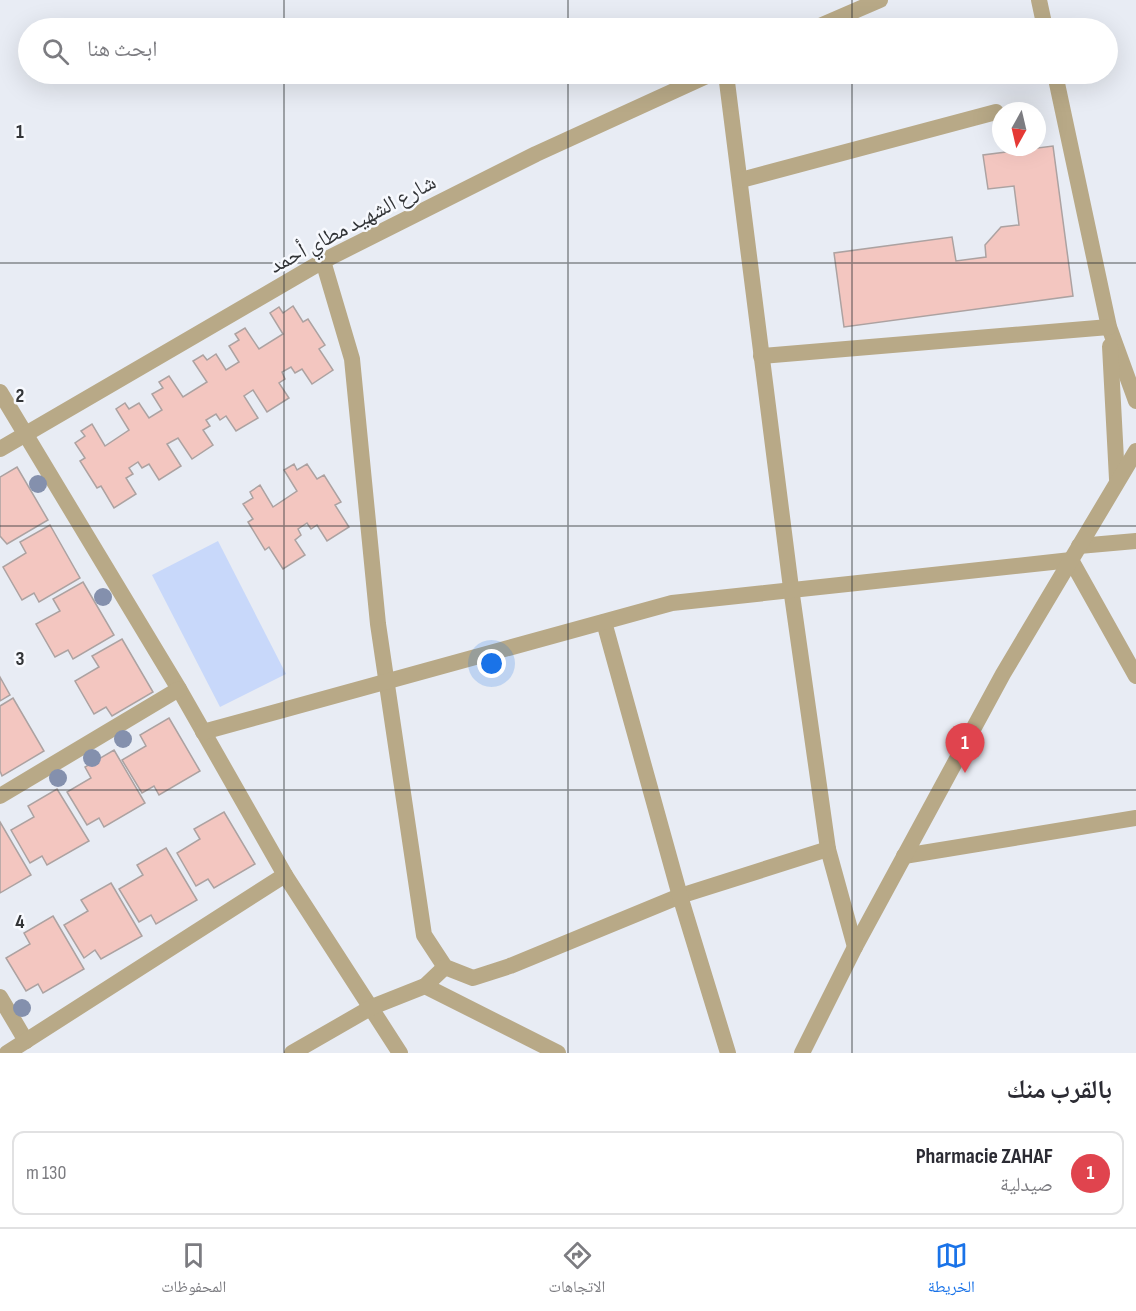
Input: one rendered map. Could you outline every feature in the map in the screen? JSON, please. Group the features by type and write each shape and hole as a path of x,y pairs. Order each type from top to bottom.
{"street":[{"path":"838,18 880,0"},
{"path":"1039,0 1043,18"},
{"name":"شارع الشهيد مطاي أحمد","path":"0,449 323,261 536,154 689,84"},
{"path":"727,84 791,588 828,849 855,947"},
{"path":"1057,84 1109,327 1136,401"},
{"path":"741,180 992,113"},
{"path":"323,261 352,359 366,515 386,680 424,935 445,967 473,978 510,966 680,896 828,849"},
{"path":"761,356 1109,327"},
{"path":"1109,327 1117,479"},
{"path":"0,392 179,689 285,876 400,1053"},
{"path":"802,1053 855,947 1002,674 1136,450"},
{"path":"203,732 672,603 1075,553 1136,541"},
{"path":"1075,553 1136,676"},
{"path":"604,622 680,896 728,1053"},
{"path":"0,796 179,689"},
{"path":"904,856 1136,818"},
{"path":"7,1053 285,876"},
{"path":"292,1053 372,1007 425,986 445,967"},
{"path":"425,986 558,1053"},
{"path":"0,997 26,1041"}],"shaded area":[{"path":"218,541 286,674 220,707 152,575"}],"building":[{"path":"1053,146 1073,296 844,327 834,253 952,237 956,261 986,257 985,245 1001,227 1019,225 1014,186 988,189 983,155 1046,156 1046,147"},
{"path":"293,306 303,322 308,319 325,345 319,349 333,370 312,384 302,369 295,373 291,367 282,372 285,379 279,383 289,398 267,412 253,390 244,396 258,418 236,431 226,416 220,420 216,414 206,420 210,426 203,430 213,445 192,459 178,438 167,444 181,466 159,480 149,464 142,468 138,462 129,468 133,474 126,478 136,494 114,508 101,486 97,488 80,461 85,458 75,443 85,436 81,431 92,424 105,446 129,430 116,409 125,403 129,409 139,403 149,418 162,410 152,394 163,388 159,382 169,376 183,397 207,382 193,361 203,355 207,360 216,354 226,370 239,362 229,346 239,340 235,334 245,328 259,349 283,334 270,313 279,307 283,313"},
{"path":"294,464 297,470 307,464 317,479 324,475 341,502 335,505 349,527 327,541 317,525 311,529 307,523 298,529 301,535 295,540 305,555 283,569 269,547 265,550 248,522 253,519 243,504 253,498 250,492 260,485 273,507 297,491 284,470"},
{"path":"17,467 48,520 7,544 0,536 0,477"},
{"path":"50,525 80,578 39,602 34,593 22,600 3,567 26,553 20,542"},
{"path":"83,582 114,635 73,659 68,650 55,657 36,624 60,611 53,599"},
{"path":"122,639 153,692 112,716 106,707 94,714 75,681 99,667 92,656"},
{"path":"0,677 10,695 0,701"},
{"path":"13,698 44,751 2,776 0,771 0,706"},
{"path":"169,718 200,771 159,795 154,786 142,793 122,760 146,746 140,735"},
{"path":"114,750 145,803 104,827 99,818 87,825 67,792 91,778 85,767"},
{"path":"57,789 89,841 47,865 42,856 30,863 11,830 34,817 28,806"},
{"path":"224,812 255,864 214,888 208,879 196,886 177,853 200,839 194,829"},
{"path":"0,822 31,875 0,893"},
{"path":"166,848 197,900 156,924 151,915 139,922 119,889 143,875 137,865"},
{"path":"111,883 142,936 101,959 95,950 84,958 64,925 88,911 81,900"},
{"path":"53,916 84,969 43,993 38,984 26,991 6,958 30,944 24,933"}],"place":[{"name":"Pharmacie ZAHAF","path":"965,773"}]}
